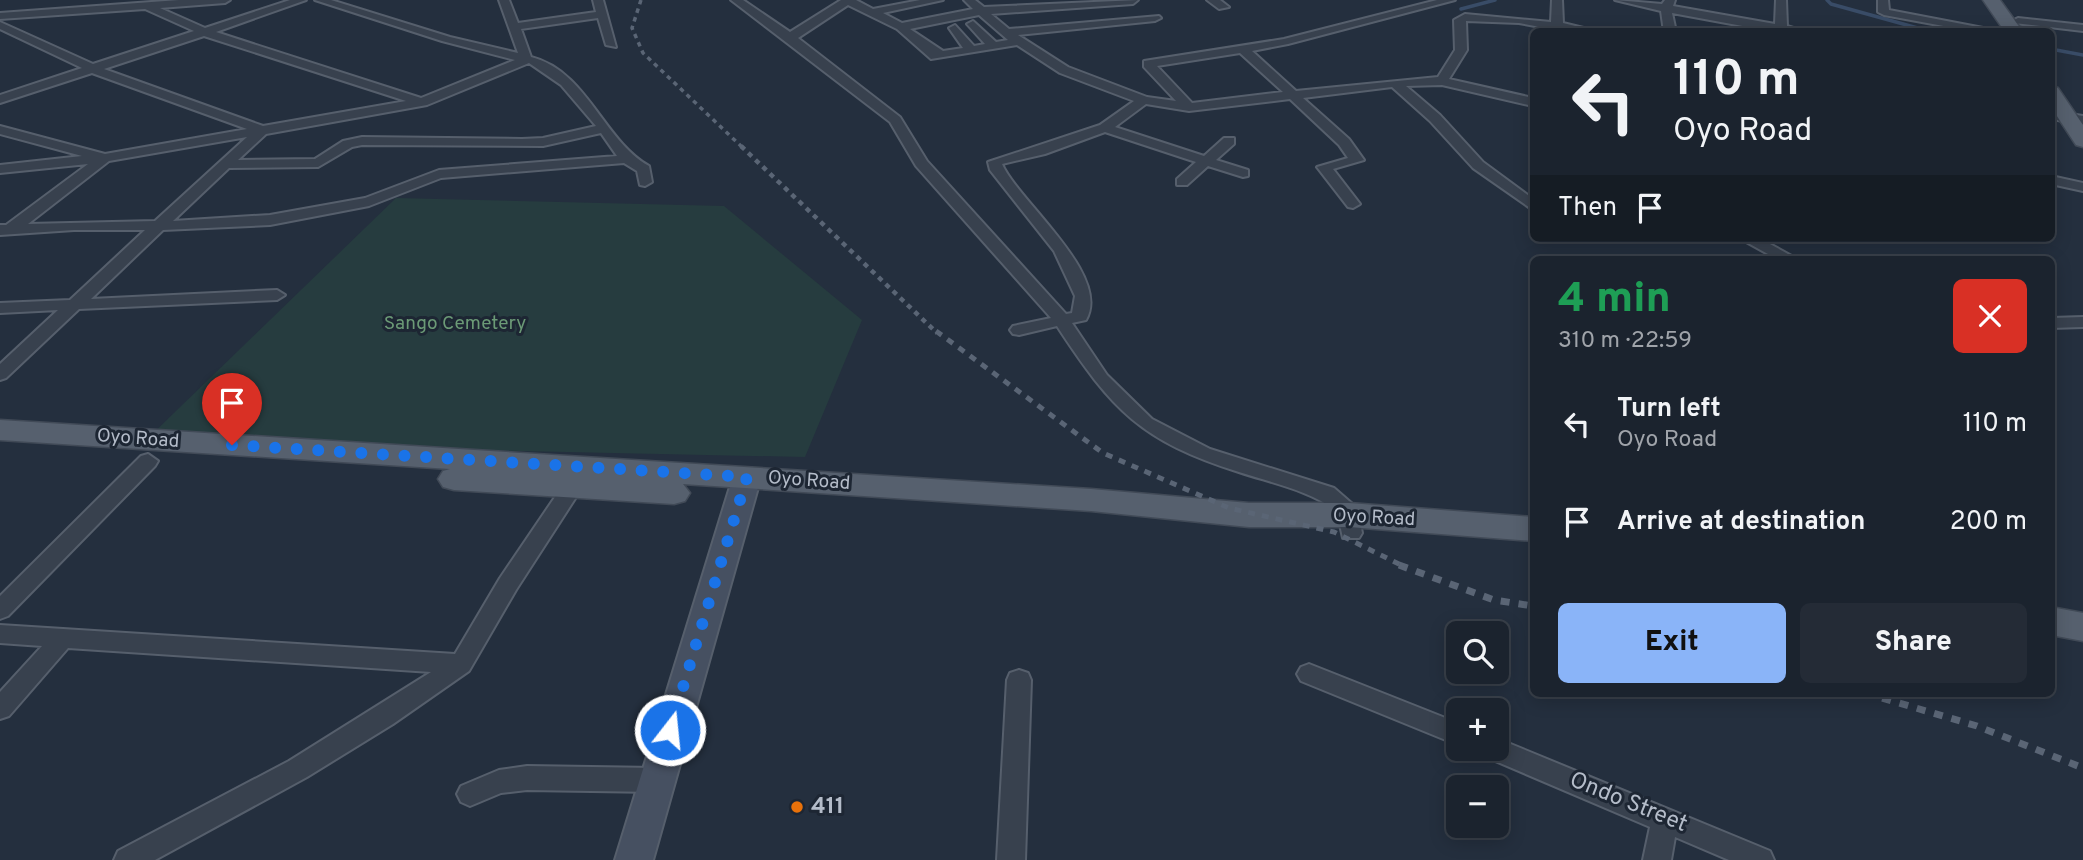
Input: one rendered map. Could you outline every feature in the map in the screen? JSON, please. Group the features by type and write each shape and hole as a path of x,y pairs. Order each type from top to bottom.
{"main road":[{"path":"1991,0 2014,28"},
{"path":"2004,0 2015,28"},
{"path":"2055,80 2083,141"},
{"path":"2055,97 2071,118"},
{"name":"Oyo Road","path":"0,430 578,478"},
{"name":"Oyo Road","path":"0,451 336,470 743,486 1350,524 1530,529"},
{"path":"634,860 743,486"},
{"name":"Oyo Road","path":"1350,524 1530,546"},
{"path":"2055,605 2083,610"},
{"path":"2055,622 2083,627"}],"street":[{"path":"0,16 225,0"},
{"path":"0,99 301,0"},
{"path":"320,0 526,60 553,71 605,128 626,159 644,169 645,182"},
{"path":"504,0 526,60"},
{"path":"598,0 612,45"},
{"path":"736,0 789,37 895,120 921,163 1061,319 1101,379 1145,423 1203,454 1327,493 1347,508 1350,524"},
{"path":"789,37 852,2 890,0"},
{"path":"873,12 938,0"},
{"path":"887,20 970,1 1008,0"},
{"path":"901,27 985,15 1132,0 1168,27"},
{"path":"1212,0 1223,7"},
{"path":"1189,107 1147,65 1244,50 1450,0"},
{"path":"1442,80 1461,50 1460,20 1465,17 1557,28 1556,0"},
{"path":"1620,0 1668,4 1772,28"},
{"path":"1781,0 1781,28"},
{"path":"1883,0 1884,12 2007,28"},
{"path":"970,1 1006,33 1064,70 1144,100 1189,107 1442,80 1530,101"},
{"path":"852,2 901,27 939,55 1021,41"},
{"path":"1668,4 1670,28"},
{"path":"149,6 205,32 422,102"},
{"path":"513,27 604,13"},
{"path":"915,37 973,24 985,15 1151,15"},
{"path":"1006,33 1151,15"},
{"path":"973,24 993,46"},
{"path":"0,25 92,68 262,130"},
{"path":"955,28 971,50"},
{"path":"2055,28 2083,28"},
{"path":"0,38 15,33"},
{"path":"1244,50 1344,142 1357,160 1324,167 1353,204"},
{"path":"0,169 105,158 422,102 526,60"},
{"path":"1395,83 1435,118 1478,165 1530,204"},
{"path":"1019,330 1080,316 1083,296 1061,250 995,167 995,162 1040,151 1105,128 1144,100"},
{"path":"228,164 318,163 348,145 362,141 543,142 605,128"},
{"path":"1105,128 1243,173"},
{"path":"0,374 76,305 156,225 228,164 262,130"},
{"path":"0,131 105,158"},
{"path":"439,174 472,141"},
{"path":"1182,182 1229,141"},
{"path":"3,232 105,158"},
{"path":"3,232 75,225 229,224 293,217 386,197 439,174 626,159"},
{"path":"2055,181 2083,187"},
{"path":"1755,242 1783,256"},
{"path":"0,307 277,295"},
{"path":"2055,323 2083,322"},
{"path":"0,610 148,461"},
{"path":"128,860 298,769 384,717 461,664 508,584 578,478"},
{"path":"0,634 461,664"},
{"path":"0,709 64,638"},
{"path":"1309,674 1446,729"},
{"path":"1011,860 1019,680"},
{"name":"Ondo Street","path":"1509,755 1760,860"},
{"path":"471,794 499,782 527,778 656,780"},
{"path":"1657,860 1665,818"}],"green space":[{"name":"Sango Cemetery","path":"396,198 724,206 862,320 805,457 143,443"}],"waterway":[{"path":"1461,9 1495,0"},
{"path":"1827,0 1831,4 1918,28"},
{"path":"2056,50 2083,55"}],"railway":[{"path":"641,0 632,28 643,53 743,148"},
{"path":"741,146 937,333"},
{"path":"936,331 1103,453 1229,508 1334,532 1403,566"},
{"path":"1399,565 1494,600 1530,606"},
{"path":"1879,697 1977,726 2083,768"}],"place":[{"name":"411","path":"797,807"}],"route":[{"path":"232,445 747,477 670,730"}]}
